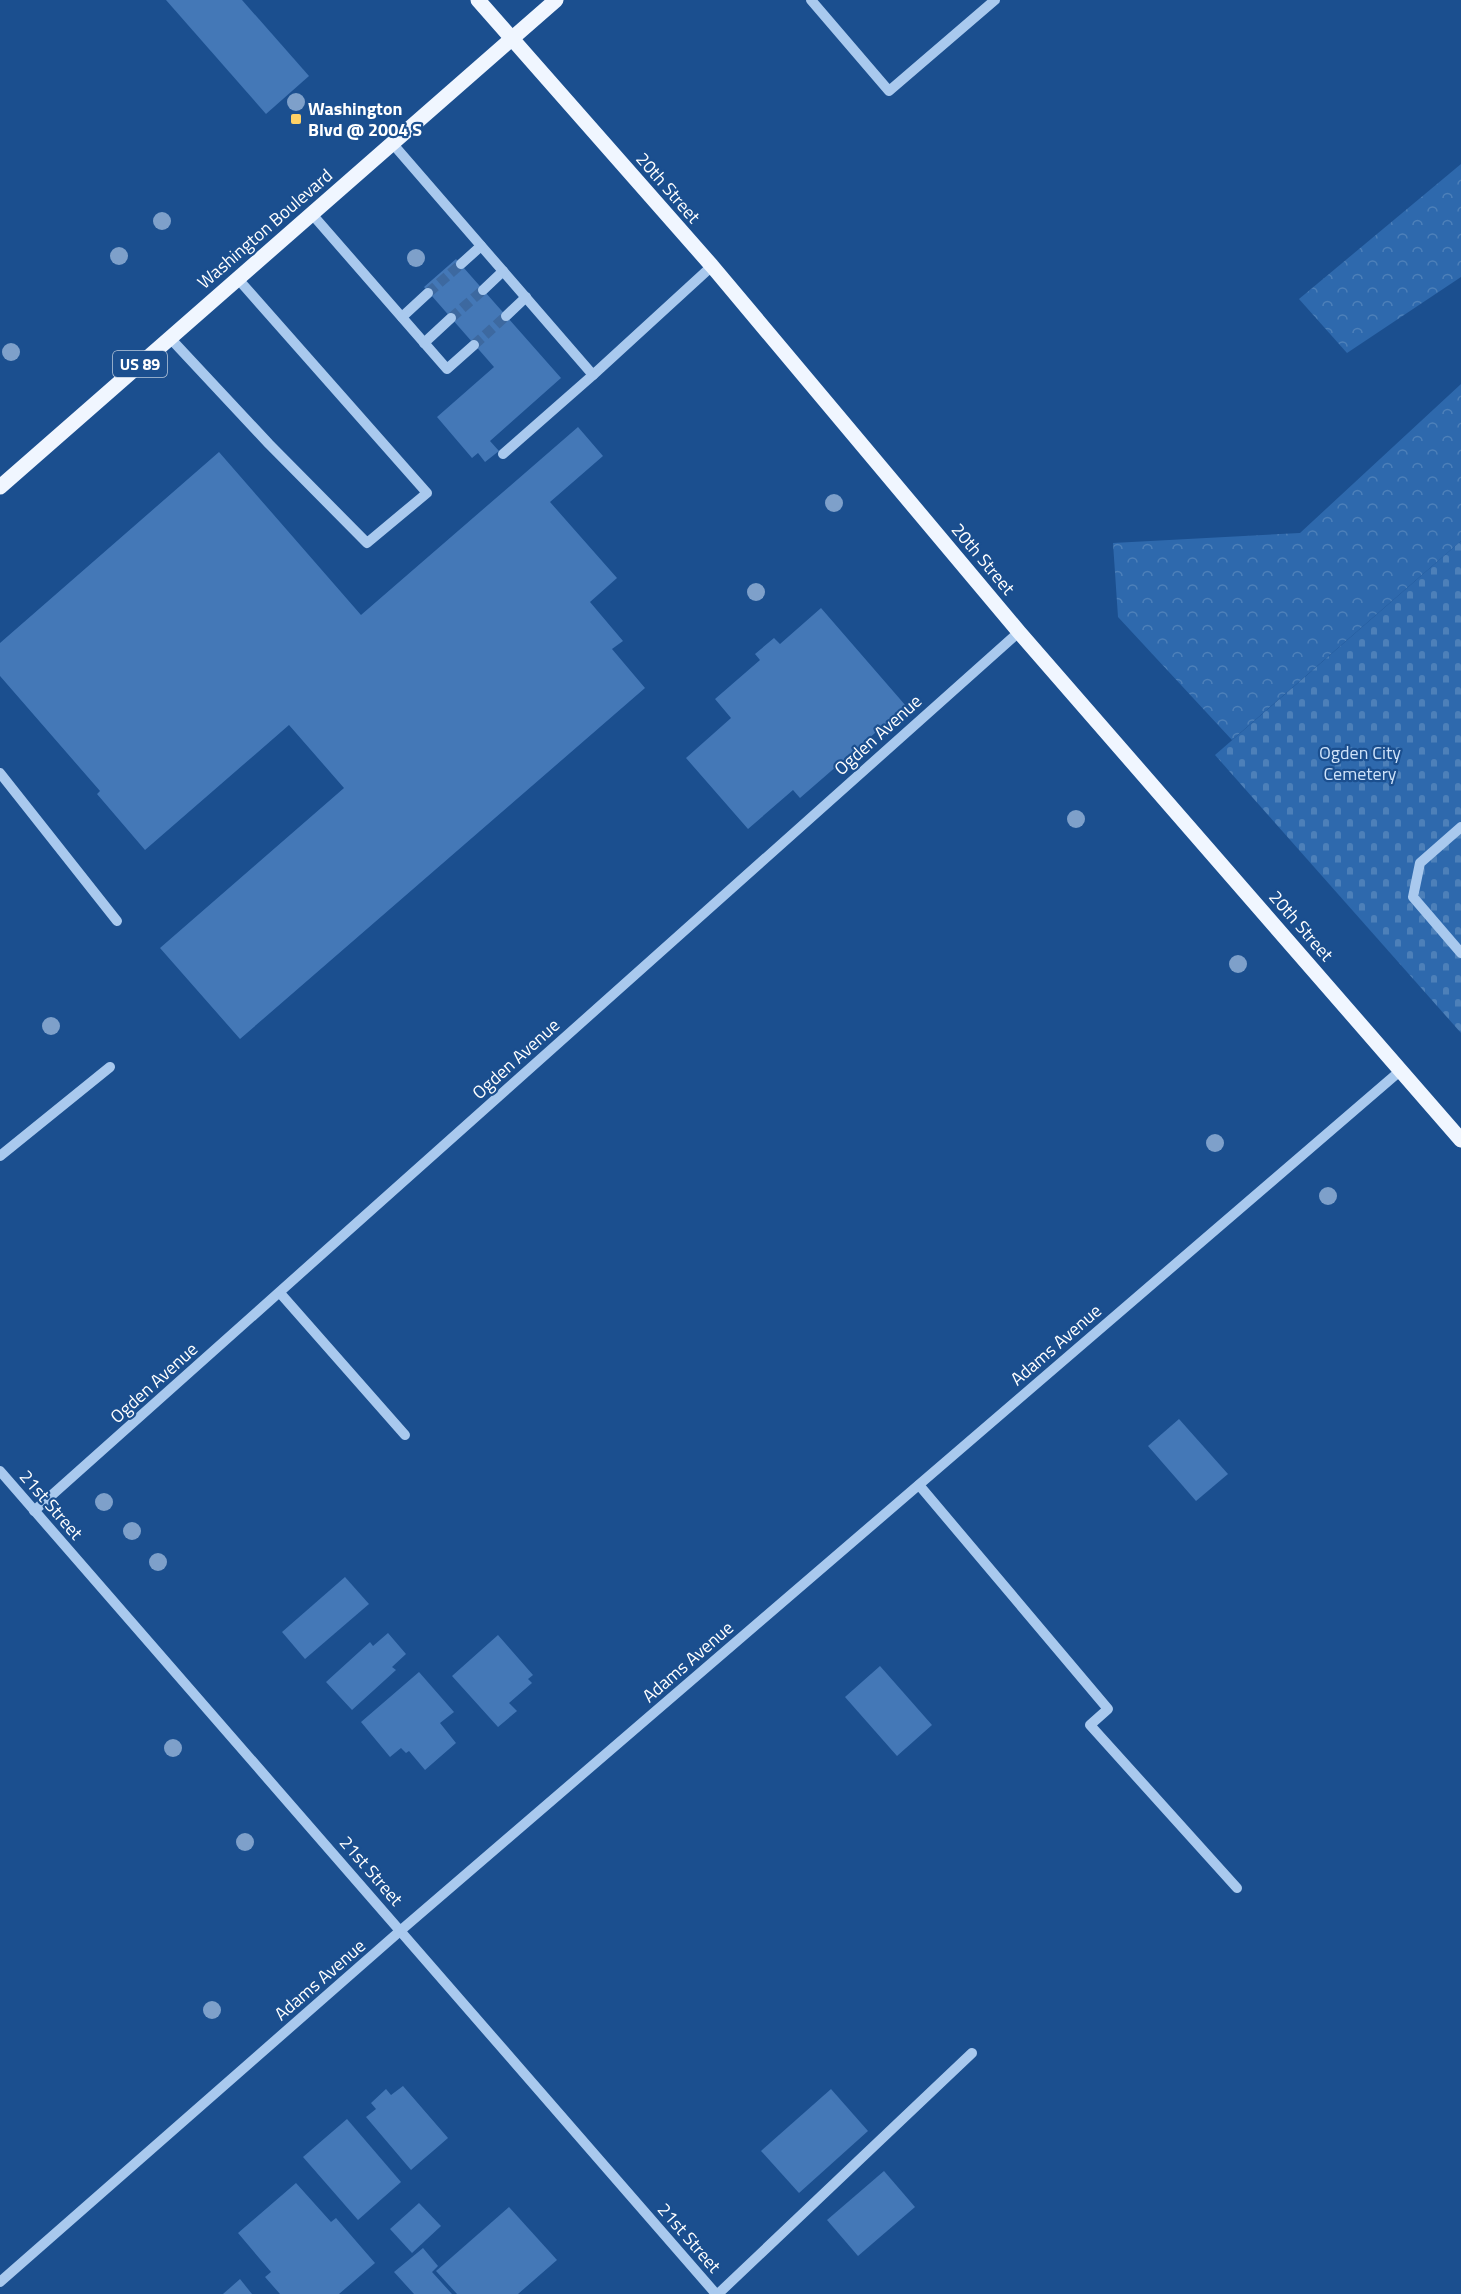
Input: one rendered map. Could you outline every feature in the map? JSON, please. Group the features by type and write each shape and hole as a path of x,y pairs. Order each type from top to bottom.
{"main road":[{"name":"20th Street","path":"478,0 711,266 1018,632 1461,1140"},
{"name":"Washington Boulevard","path":"0,487 556,0"}],"street":[{"path":"811,0 889,91 995,0"},
{"path":"392,143 593,375"},
{"path":"311,213 447,369 474,345"},
{"path":"461,264 481,246"},
{"path":"503,454 711,266"},
{"path":"483,290 503,271"},
{"path":"170,338 269,444 367,543 427,493 237,279"},
{"path":"402,317 428,293"},
{"path":"506,316 526,297"},
{"path":"424,343 451,318"},
{"name":"Ogden Avenue","path":"34,1511 1018,632"},
{"path":"0,773 117,921"},
{"path":"1461,827 1420,863 1413,897 1461,953"},
{"path":"0,1156 110,1067"},
{"name":"Adams Avenue","path":"0,2282 400,1931 1400,1071"},
{"path":"280,1293 405,1435"},
{"name":"21st Street","path":"0,1471 717,2294"},
{"path":"919,1485 1108,1709 1090,1725 1237,1888"},
{"path":"717,2294 972,2053"}],"green space":[{"path":"1461,164 1461,277 1347,353 1299,299"},
{"path":"1461,384 1461,541 1232,740 1118,617 1113,543 1300,533"},
{"name":"Ogden City Cemetery","path":"1461,541 1461,1033 1215,755"}],"building":[{"path":"166,0 242,0 309,76 266,114"},
{"path":"456,259 561,378 490,441 499,451 485,462 478,453 472,458 437,417 494,367 424,287"},
{"path":"578,427 603,456 550,502 617,578 590,602 623,641 612,649 645,688 240,1039 160,948 344,788 289,725 145,850 97,794 100,791 0,676 0,643 219,452 361,615"},
{"path":"821,608 906,706 800,798 793,790 748,829 686,758 731,718 715,699 760,660 755,654 774,638 780,644"},
{"path":"1179,1419 1228,1474 1196,1501 1148,1446"},
{"path":"345,1577 369,1604 305,1659 282,1632"},
{"path":"388,1633 406,1654 392,1667 396,1670 352,1710 326,1682 370,1642 373,1646"},
{"path":"498,1635 533,1675 528,1679 532,1683 509,1703 517,1711 498,1727 452,1676"},
{"path":"880,1666 932,1725 897,1756 845,1697"},
{"path":"419,1672 454,1712 440,1723 456,1743 425,1770 409,1751 406,1753 401,1748 390,1757 361,1722"},
{"path":"403,2086 448,2138 411,2170 366,2117 376,2109 371,2103 386,2089 391,2095"},
{"path":"831,2089 868,2131 799,2193 761,2151"},
{"path":"347,2119 401,2182 358,2220 303,2157"},
{"path":"884,2171 915,2207 858,2256 827,2220"},
{"path":"296,2183 331,2222 336,2218 375,2263 339,2294 280,2294 265,2277 271,2272 238,2233"},
{"path":"419,2203 441,2226 412,2253 390,2229"},
{"path":"509,2207 557,2260 518,2294 457,2294 436,2271"},
{"path":"423,2248 438,2266 432,2272 452,2294 414,2294 394,2272"},
{"path":"240,2279 252,2294 223,2294"}],"tunnel":[{"path":"428,293 461,264"},
{"path":"451,318 483,290"},
{"path":"474,345 506,316"}],"place":[{"name":"Washington Blvd @ 2004 S","path":"296,119"}]}
